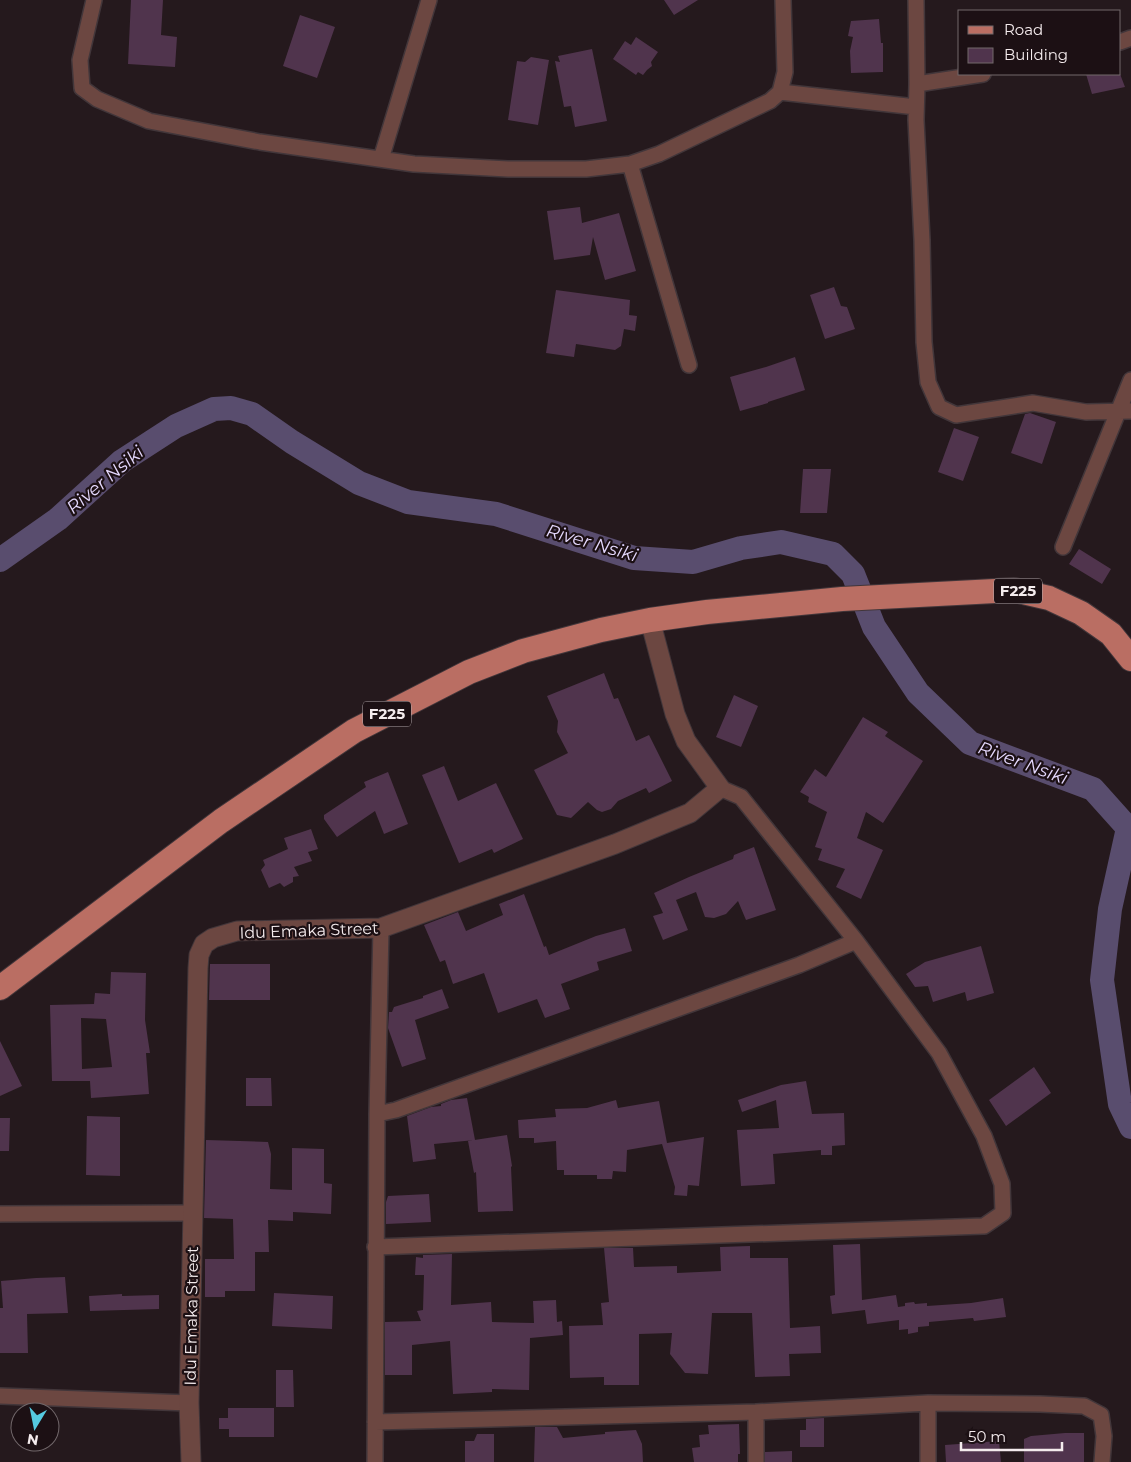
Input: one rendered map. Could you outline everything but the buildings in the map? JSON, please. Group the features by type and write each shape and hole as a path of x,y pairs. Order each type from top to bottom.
{"main road":[{"name":"F225","path":"0,988 221,822 354,732 469,672 523,651 600,630 650,620 707,612 883,596 1014,590 1049,598 1081,612 1111,634 1131,659"}],"street":[{"path":"94,0 80,60 82,88 97,99 149,121 260,142 414,164 508,169 586,169 630,164 659,154 770,101 780,92 785,72 783,0"},
{"path":"381,159 429,0"},
{"path":"916,0 916,107 924,342 928,382 938,407 956,415 1034,403 1086,412 1125,411"},
{"path":"917,84 976,75"},
{"path":"780,92 916,107"},
{"path":"630,164 689,365"},
{"path":"1064,547 1125,411 1131,380"},
{"path":"376,1247 984,1226 1003,1213 1002,1184 984,1136 939,1053 856,941 742,797 720,788 686,741 675,714 650,620"},
{"name":"Idu Emaka Street","path":"191,1462 189,1403 198,968 199,955 204,944 213,938 237,931 381,928 615,844 682,817 690,813 720,788"},
{"path":"375,1462 377,1114 381,928"},
{"path":"377,1114 396,1110 799,965 856,941"},
{"path":"0,1214 193,1213"},
{"path":"0,1396 189,1403"},
{"path":"375,1422 756,1412 928,1403 1084,1406 1101,1415 1104,1436 1102,1462"},
{"path":"928,1403 928,1462"},
{"path":"756,1412 756,1462"}],"waterway":[{"name":"River Nsiki","path":"0,560 58,519 122,461 176,426 214,409 231,408 252,414 292,442 359,483 408,502 496,514 634,558 693,562 741,548 781,542 833,554 853,574 874,627 918,693 970,743 1093,789 1128,828 1110,909 1102,980 1120,1104 1131,1127"}]}
